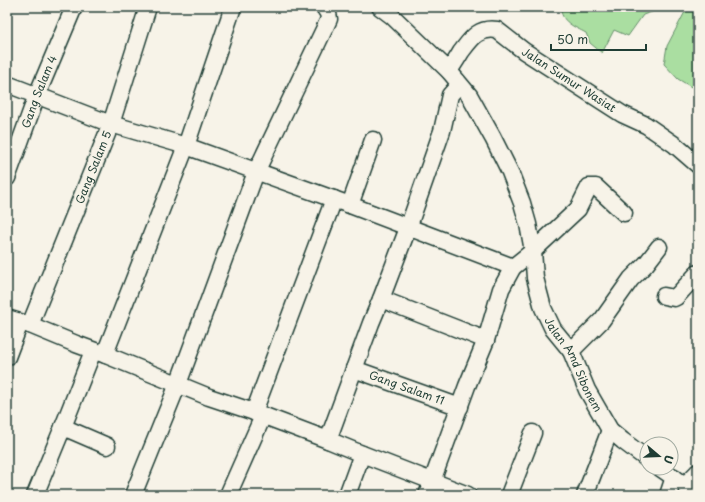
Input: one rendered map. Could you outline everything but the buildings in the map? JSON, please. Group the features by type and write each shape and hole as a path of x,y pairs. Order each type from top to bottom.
{"street":[{"name":"Gang Salam 4","path":"7,178 37,95 74,7"},
{"name":"Gang Salam 5","path":"7,357 19,322 111,124 148,7"},
{"path":"37,494 63,427 99,353 108,346 186,146 233,7"},
{"path":"133,495 178,384 256,172 329,19 328,13 324,7"},
{"name":"Jalan Amd Sibonem","path":"380,7 392,16 449,71 455,89 469,95 510,172 522,203 528,224 523,259 535,278 543,308 553,329 571,351 587,390 610,430 639,453"},
{"name":"Jalan Sumur Wasiat","path":"449,71 472,37 485,30 497,30 524,51 622,114 646,125 675,145 698,165"},
{"path":"7,84 111,124 186,146 334,199 408,228 523,259"},
{"path":"328,440 408,228 455,89"},
{"path":"350,205 374,140"},
{"path":"429,488 486,340 502,289 523,259 578,209 589,187 596,186 624,213"},
{"path":"228,495 259,414 334,199"},
{"path":"571,351 602,320 631,279 646,264 659,247"},
{"path":"664,296 676,297 698,273"},
{"path":"381,300 486,340"},
{"path":"19,322 209,396 328,440 362,454 429,488 468,495"},
{"name":"Gang Salam 11","path":"354,369 460,407"},
{"path":"63,427 107,446"},
{"path":"585,495 610,430"},
{"path":"509,495 533,433"},
{"path":"347,495 362,454"},
{"path":"668,495 685,486 698,472"},
{"path":"671,476 685,486"}],"green space":[{"path":"561,7 663,7 643,15 628,36 614,30 602,53 590,43 586,33 573,26 563,17"},
{"path":"681,7 698,7 698,91 678,79 664,64 667,46 686,10"}]}
